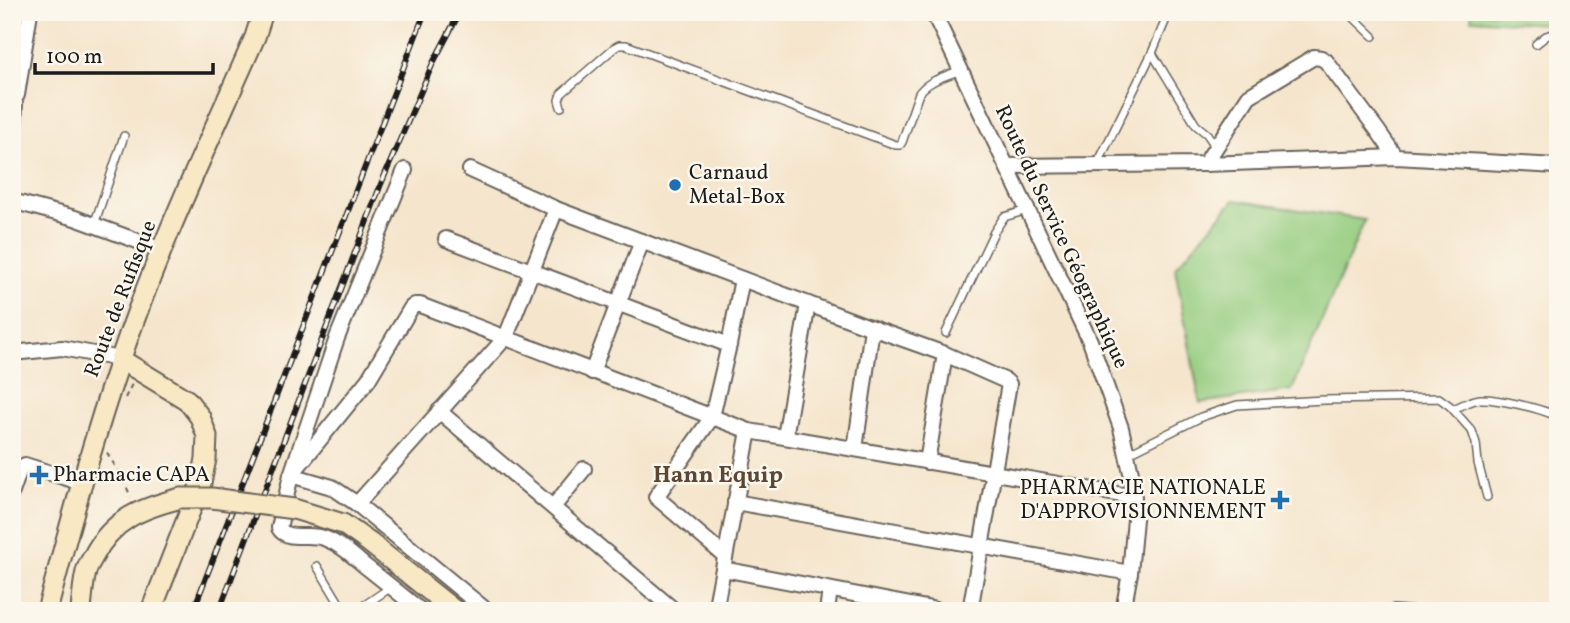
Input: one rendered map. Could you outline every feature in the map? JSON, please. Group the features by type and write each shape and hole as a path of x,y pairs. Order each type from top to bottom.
{"main road":[{"name":"Route de Rufisque","path":"47,611 120,359 162,250 264,12"},
{"path":"120,359 187,400 200,417 207,436 201,483 151,611"},
{"path":"81,611 86,570 96,549 109,532 126,517 150,506 181,498 212,498 294,509 343,524 455,611"}],"street":[{"path":"12,172 16,99 30,12"},
{"name":"Route du Service Géographique","path":"933,12 1090,341 1121,428 1128,454 1135,519 1123,611"},
{"path":"1205,164 1248,96 1314,57 1326,61 1396,157"},
{"path":"1007,166 1205,164 1396,157 1558,166"},
{"path":"405,170 337,338 291,475 279,528 287,536 321,537 338,544 421,611"},
{"path":"470,170 556,209 945,354 1009,384 970,611"},
{"path":"12,201 75,218 162,250"},
{"path":"357,504 506,337 556,209"},
{"path":"446,239 729,345"},
{"path":"592,372 642,241"},
{"path":"742,279 712,417 656,498 724,563 900,607 942,611"},
{"path":"785,437 808,304"},
{"path":"291,475 368,380 411,308 420,305 749,431 1134,497"},
{"path":"855,449 872,328"},
{"path":"12,353 62,348 120,359"},
{"path":"927,462 945,354"},
{"path":"439,411 675,611"},
{"path":"715,611 749,431"},
{"path":"12,492 20,470 25,465 82,483"},
{"path":"553,508 584,469"},
{"path":"291,475 332,487 357,504 487,611"},
{"path":"735,502 1129,573"},
{"path":"827,611 831,590"}],"lane":[{"path":"1096,166 1152,53 1169,12"},
{"path":"1349,12 1373,36"},
{"path":"1536,44 1545,36 1558,32"},
{"path":"561,107 561,94 614,48 626,45 900,145 923,87 961,70"},
{"path":"1152,53 1196,125 1216,147"},
{"path":"94,225 124,136"},
{"path":"946,333 994,232 1004,217 1028,210"},
{"path":"1128,454 1201,417 1245,404 1438,398 1453,409 1474,436 1486,497"},
{"path":"1453,409 1475,400 1490,400 1549,412 1558,417"},
{"path":"317,566 344,611"},
{"path":"356,611 392,587"},
{"path":"393,611 409,601"},
{"path":"1385,611 1418,611"}],"path":[{"path":"124,400 139,371"},
{"path":"107,453 122,477 134,505"}],"green space":[{"path":"1472,12 1558,12 1558,25 1471,19"},
{"path":"1234,200 1365,220 1292,390 1200,403 1175,268"}],"railway":[{"path":"193,611 425,12"},
{"path":"219,611 381,184 433,63 460,12"}],"place":[{"name":"Carnaud Metal-Box","path":"675,185"},
{"name":"Pharmacie CAPA","path":"39,475"},
{"name":"PHARMACIE NATIONALE D'APPROVISIONNEMENT","path":"1280,500"}],"district":[{"name":"Hann Equip","path":"718,476"}]}
